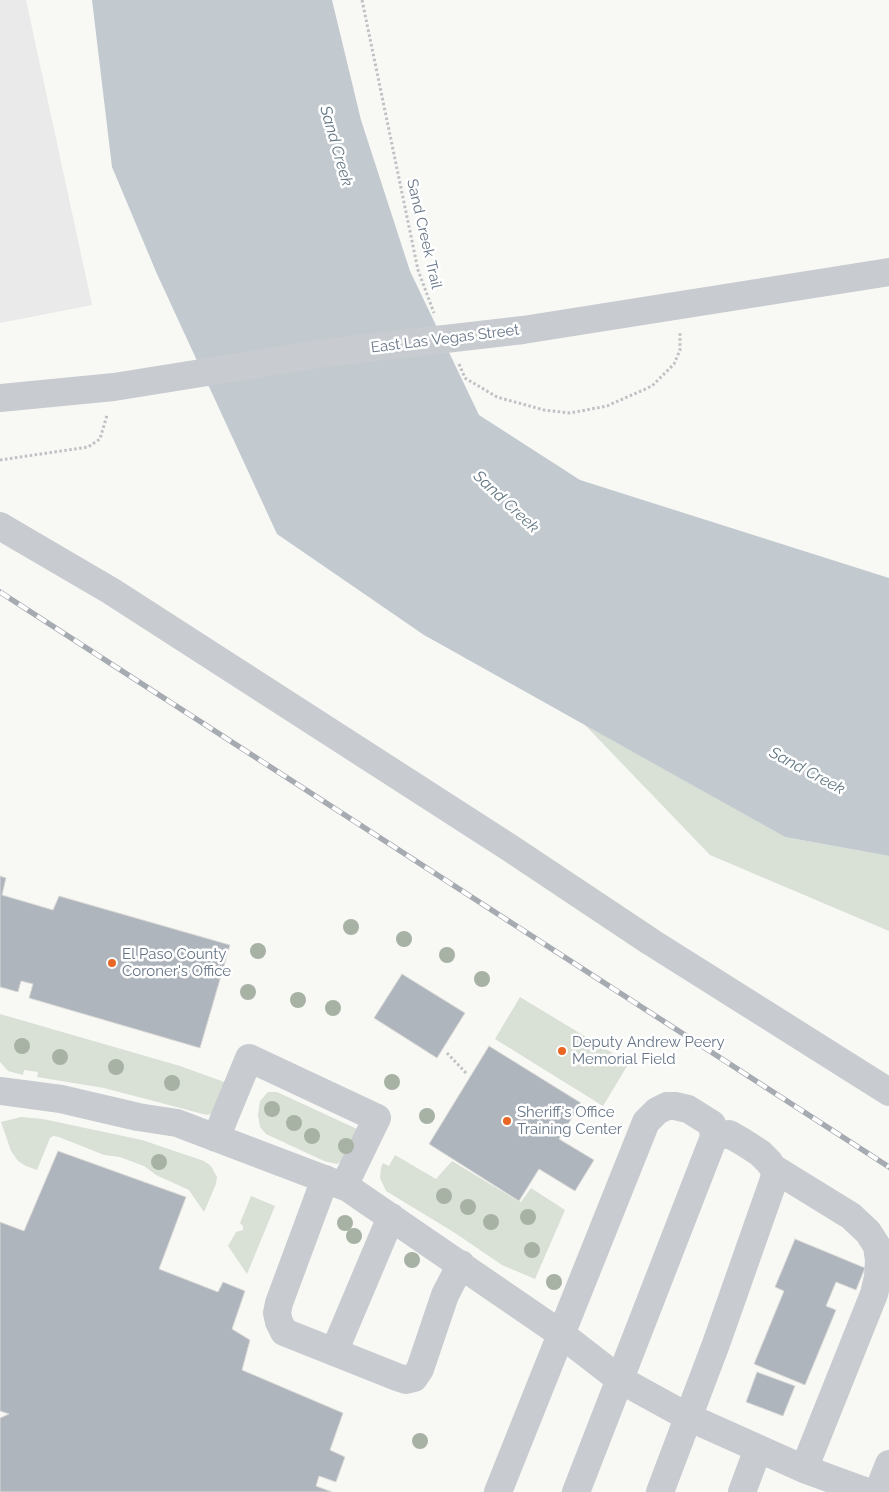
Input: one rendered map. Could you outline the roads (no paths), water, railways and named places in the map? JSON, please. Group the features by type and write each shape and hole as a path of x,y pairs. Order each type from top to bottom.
{"street":[{"name":"East Las Vegas Street","path":"0,398 114,387 332,352 523,330 889,272"},
{"path":"0,526 111,591 493,837 651,942 889,1092"},
{"path":"216,1138 248,1058 377,1118 334,1183 279,1303 277,1313 284,1332 397,1377 406,1380 414,1378 420,1369 445,1295 462,1264"},
{"path":"0,1091 61,1099 138,1117 176,1123 334,1183 391,1217 462,1264 619,1379 688,1418 804,1469 867,1492"},
{"path":"498,1492 646,1122 657,1111 667,1106 675,1106 696,1113 712,1124 714,1137 576,1492"},
{"path":"714,1137 729,1134 760,1154 773,1168 851,1216 878,1238 878,1278 874,1294 804,1469"},
{"path":"660,1492 716,1344 772,1186 775,1175 773,1168"},
{"path":"334,1352 391,1217"},
{"path":"742,1492 758,1449"},
{"path":"878,1492 889,1464"}],"water":[{"name":"Sand Creek","path":"92,0 332,0 361,120 410,271 479,415 580,480 889,578 889,856 785,837 424,635 277,534 157,274 112,167"}],"railway":[{"path":"0,592 889,1167"}],"place":[{"name":"El Paso County Coroner's Office","path":"112,963"},
{"name":"Deputy Andrew Peery Memorial Field","path":"562,1051"},
{"name":"Sheriff's Office Training Center","path":"507,1121"}]}
